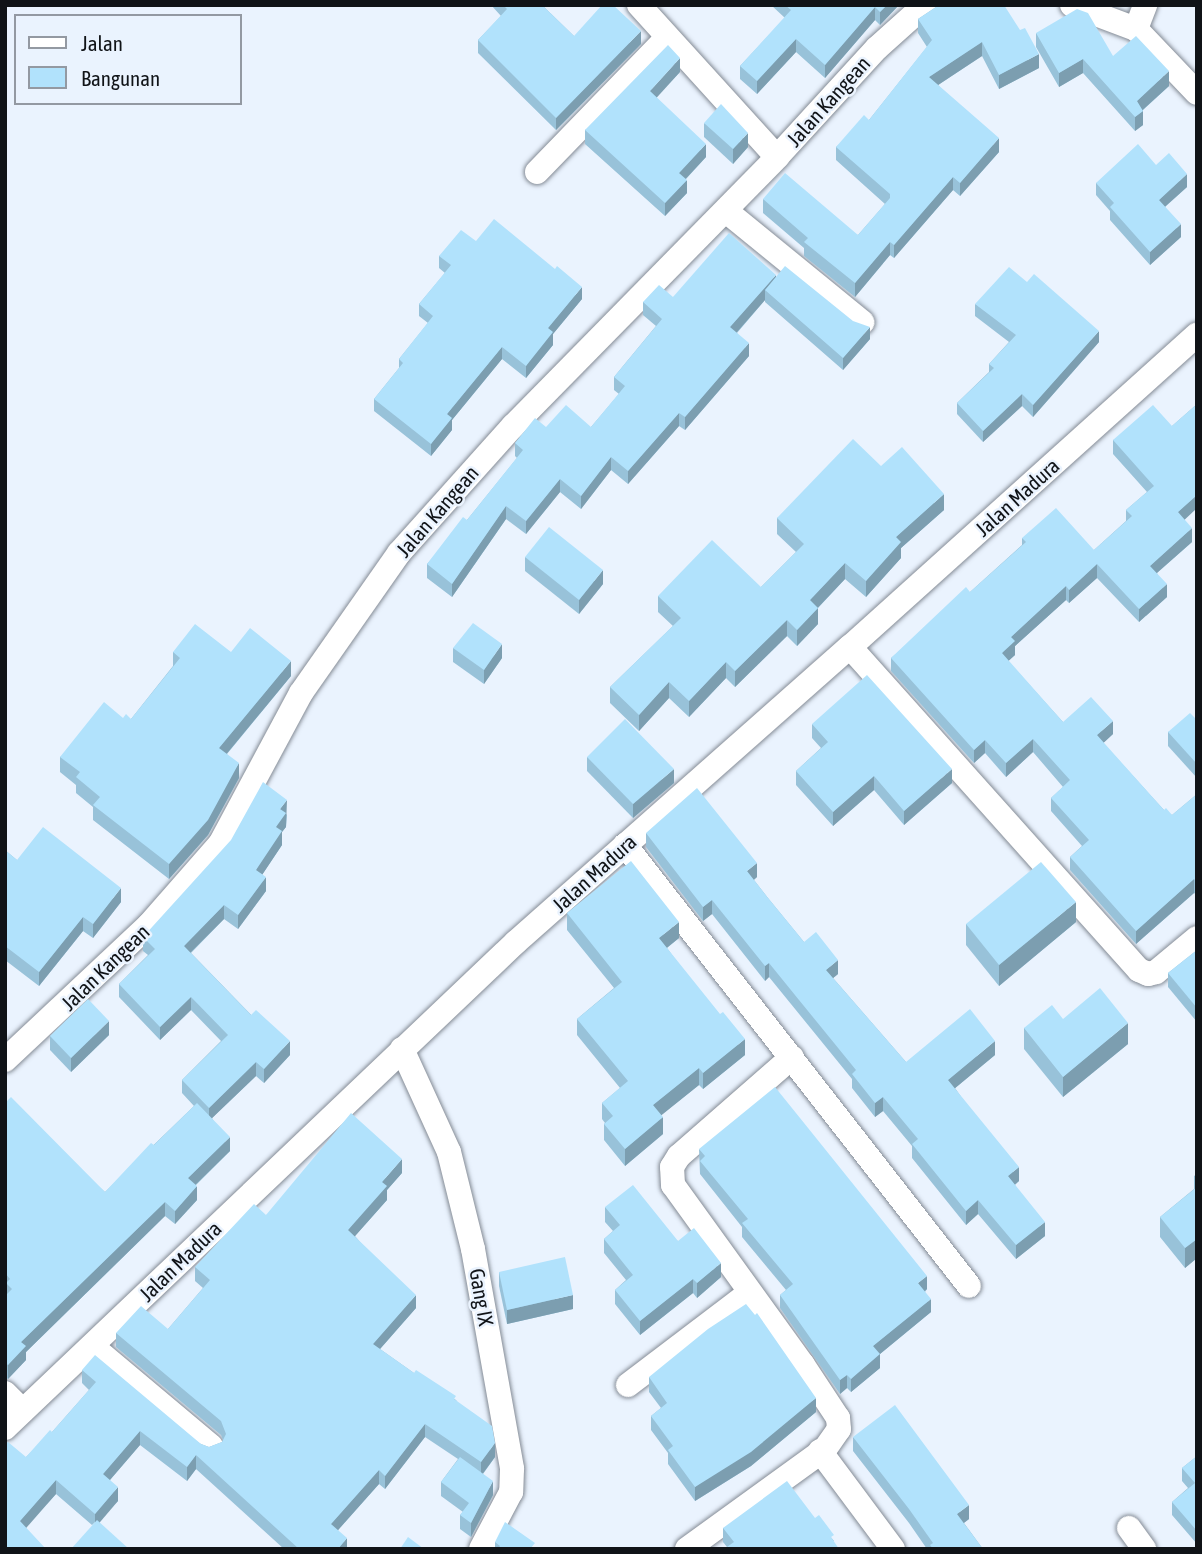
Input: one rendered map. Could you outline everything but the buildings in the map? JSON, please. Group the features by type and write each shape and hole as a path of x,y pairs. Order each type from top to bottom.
{"street":[{"path":"639,5 777,157"},
{"name":"Jalan Kangean","path":"5,1060 149,925 220,844 301,693 399,552 513,426 726,211 877,48 925,5"},
{"path":"1072,5 1136,29 1197,93"},
{"path":"1136,29 1145,5"},
{"path":"537,172 667,38"},
{"path":"726,211 862,322"},
{"name":"Jalan Madura","path":"5,1428 93,1347 402,1049 625,845 1197,335"},
{"path":"850,647 1139,970 1148,974 1156,972 1197,938"},
{"path":"625,845 969,1286"},
{"name":"Gang IX","path":"402,1049 449,1153 473,1249 512,1469 511,1492 481,1549"},
{"path":"687,1549 834,1440 839,1429 838,1418 803,1365 673,1185 672,1167 694,1141 792,1057"},
{"path":"628,1385 749,1293"},
{"path":"93,1347 211,1446"},
{"path":"5,1393 23,1411"},
{"path":"820,1451 892,1549"},
{"path":"1129,1528 1144,1549"}]}
